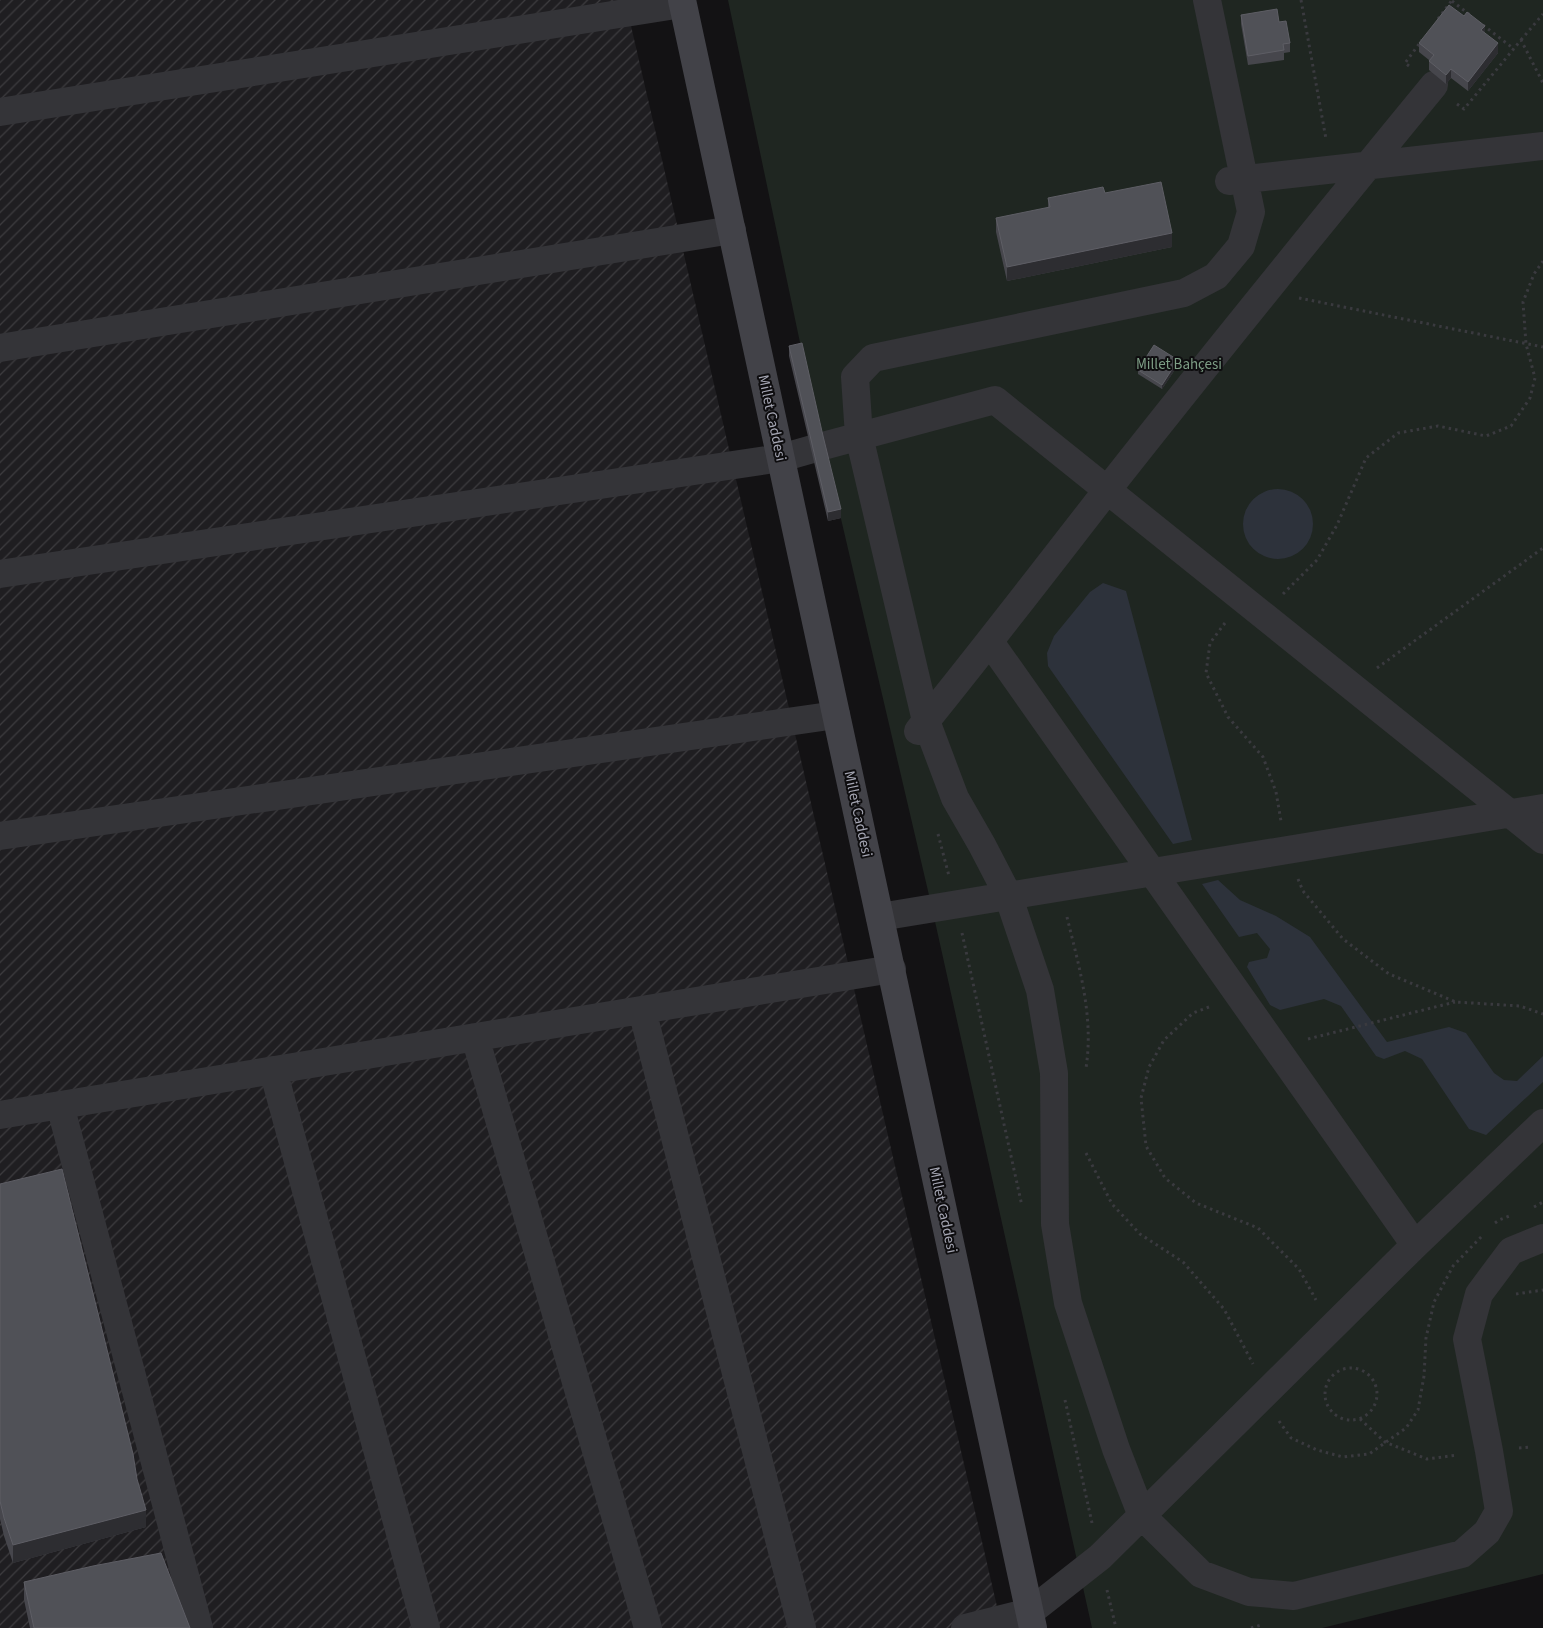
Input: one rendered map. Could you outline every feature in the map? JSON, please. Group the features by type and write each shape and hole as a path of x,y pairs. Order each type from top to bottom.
{"main road":[{"name":"Millet Caddesi","path":"682,2 1032,1620"}],"street":[{"path":"1207,0 1236,180 1251,212 1241,246 1216,276 1184,293 873,358 855,377 859,436 920,729 1008,896 1040,990 1054,1073 1056,1224 1068,1303 1116,1449 1142,1516 1201,1574 1249,1592 1294,1596 1462,1554 1487,1532 1499,1511 1467,1340 1479,1294 1511,1251 1543,1238"},
{"path":"0,112 682,2"},
{"path":"920,729 1265,291 1434,85"},
{"path":"1236,180 1543,146"},
{"path":"0,348 732,230"},
{"path":"0,574 781,458 995,400 1543,840"},
{"path":"990,642 1415,1245"},
{"path":"0,836 836,715"},
{"path":"880,917 1543,808"},
{"path":"0,1115 892,969"},
{"path":"642,1010 802,1628"},
{"path":"475,1037 648,1628"},
{"path":"273,1070 426,1628"},
{"path":"60,1105 199,1628"},
{"path":"965,1628 1032,1620 1100,1557 1415,1245 1543,1123"}],"path":[{"path":"1301,0 1332,170"},
{"path":"1434,24 1452,0 1475,19"},
{"path":"1422,40 1405,63 1464,109 1543,14"},
{"path":"1483,25 1514,49"},
{"path":"1521,40 1543,83"},
{"path":"1262,615 1317,560 1337,526 1366,458 1398,433 1438,426 1486,436 1511,426 1530,398 1535,378 1526,344 1523,302 1534,274 1543,261"},
{"path":"1265,291 1543,347"},
{"path":"1352,686 1543,548"},
{"path":"937,830 956,904 1022,1206"},
{"path":"1059,887 1081,973 1089,1019 1085,1072"},
{"path":"1239,994 1193,1013 1164,1040 1149,1067 1140,1098 1146,1146 1164,1178 1196,1203 1258,1228 1299,1269 1320,1307 1322,1337 1337,1372"},
{"path":"1276,1047 1456,1002"},
{"path":"1085,1145 1087,1154 1112,1204 1140,1234 1182,1262 1224,1308 1252,1360 1262,1397 1291,1438 1317,1450 1343,1457 1369,1454 1406,1428 1418,1410 1424,1376 1426,1338 1434,1302 1453,1266 1483,1235"},
{"path":"1530,1208 1543,1202"},
{"path":"1494,1225 1499,1220 1515,1214"},
{"path":"1510,1295 1543,1290"},
{"path":"1341,1369 1361,1370 1370,1376 1376,1385 1378,1395 1375,1406 1369,1414 1360,1420 1340,1419 1331,1413 1325,1404 1326,1384 1332,1375 1341,1369"},
{"path":"1063,1391 1116,1628"},
{"path":"1360,1420 1385,1442 1427,1459 1531,1446"},
{"path":"1251,1628 1270,1623"}],"shaded area":[{"path":"0,0 625,0 1002,1628 0,1628"},
{"path":"1278,489 1297,495 1307,505 1313,524 1307,543 1297,553 1278,559 1259,553 1249,543 1243,524 1249,505 1259,495"},
{"path":"1103,583 1126,591 1192,840 1173,844 1048,666 1047,653 1054,636 1090,592"},
{"path":"1218,880 1240,900 1276,916 1310,937 1387,1042 1449,1027 1466,1033 1494,1073 1504,1080 1517,1081 1543,1056 1543,1082 1486,1135 1469,1129 1422,1059 1405,1051 1384,1059 1376,1056 1341,1006 1324,999 1280,1010 1270,1005 1247,967 1249,962 1267,958 1270,949 1257,933 1239,937 1202,884"}],"green space":[{"name":"Millet Bahçesi","path":"728,0 1543,0 1543,1574 1322,1628 1092,1628 932,908 802,352"}],"building":[{"path":"1449,5 1464,16 1467,12 1485,26 1481,30 1498,43 1468,82 1451,69 1446,75 1429,61 1434,55 1419,43"},
{"path":"1277,9 1279,22 1286,21 1290,43 1283,44 1284,50 1248,56 1241,15"},
{"path":"1161,182 1172,233 1007,267 996,218 1050,207 1048,198 1103,187 1105,193"},
{"path":"802,343 841,509 828,512 789,346"},
{"path":"1154,345 1178,360 1162,385 1138,370"},
{"path":"62,1169 146,1510 13,1545 0,1501 0,1184"},
{"path":"161,1553 190,1628 34,1628 24,1582"}]}
